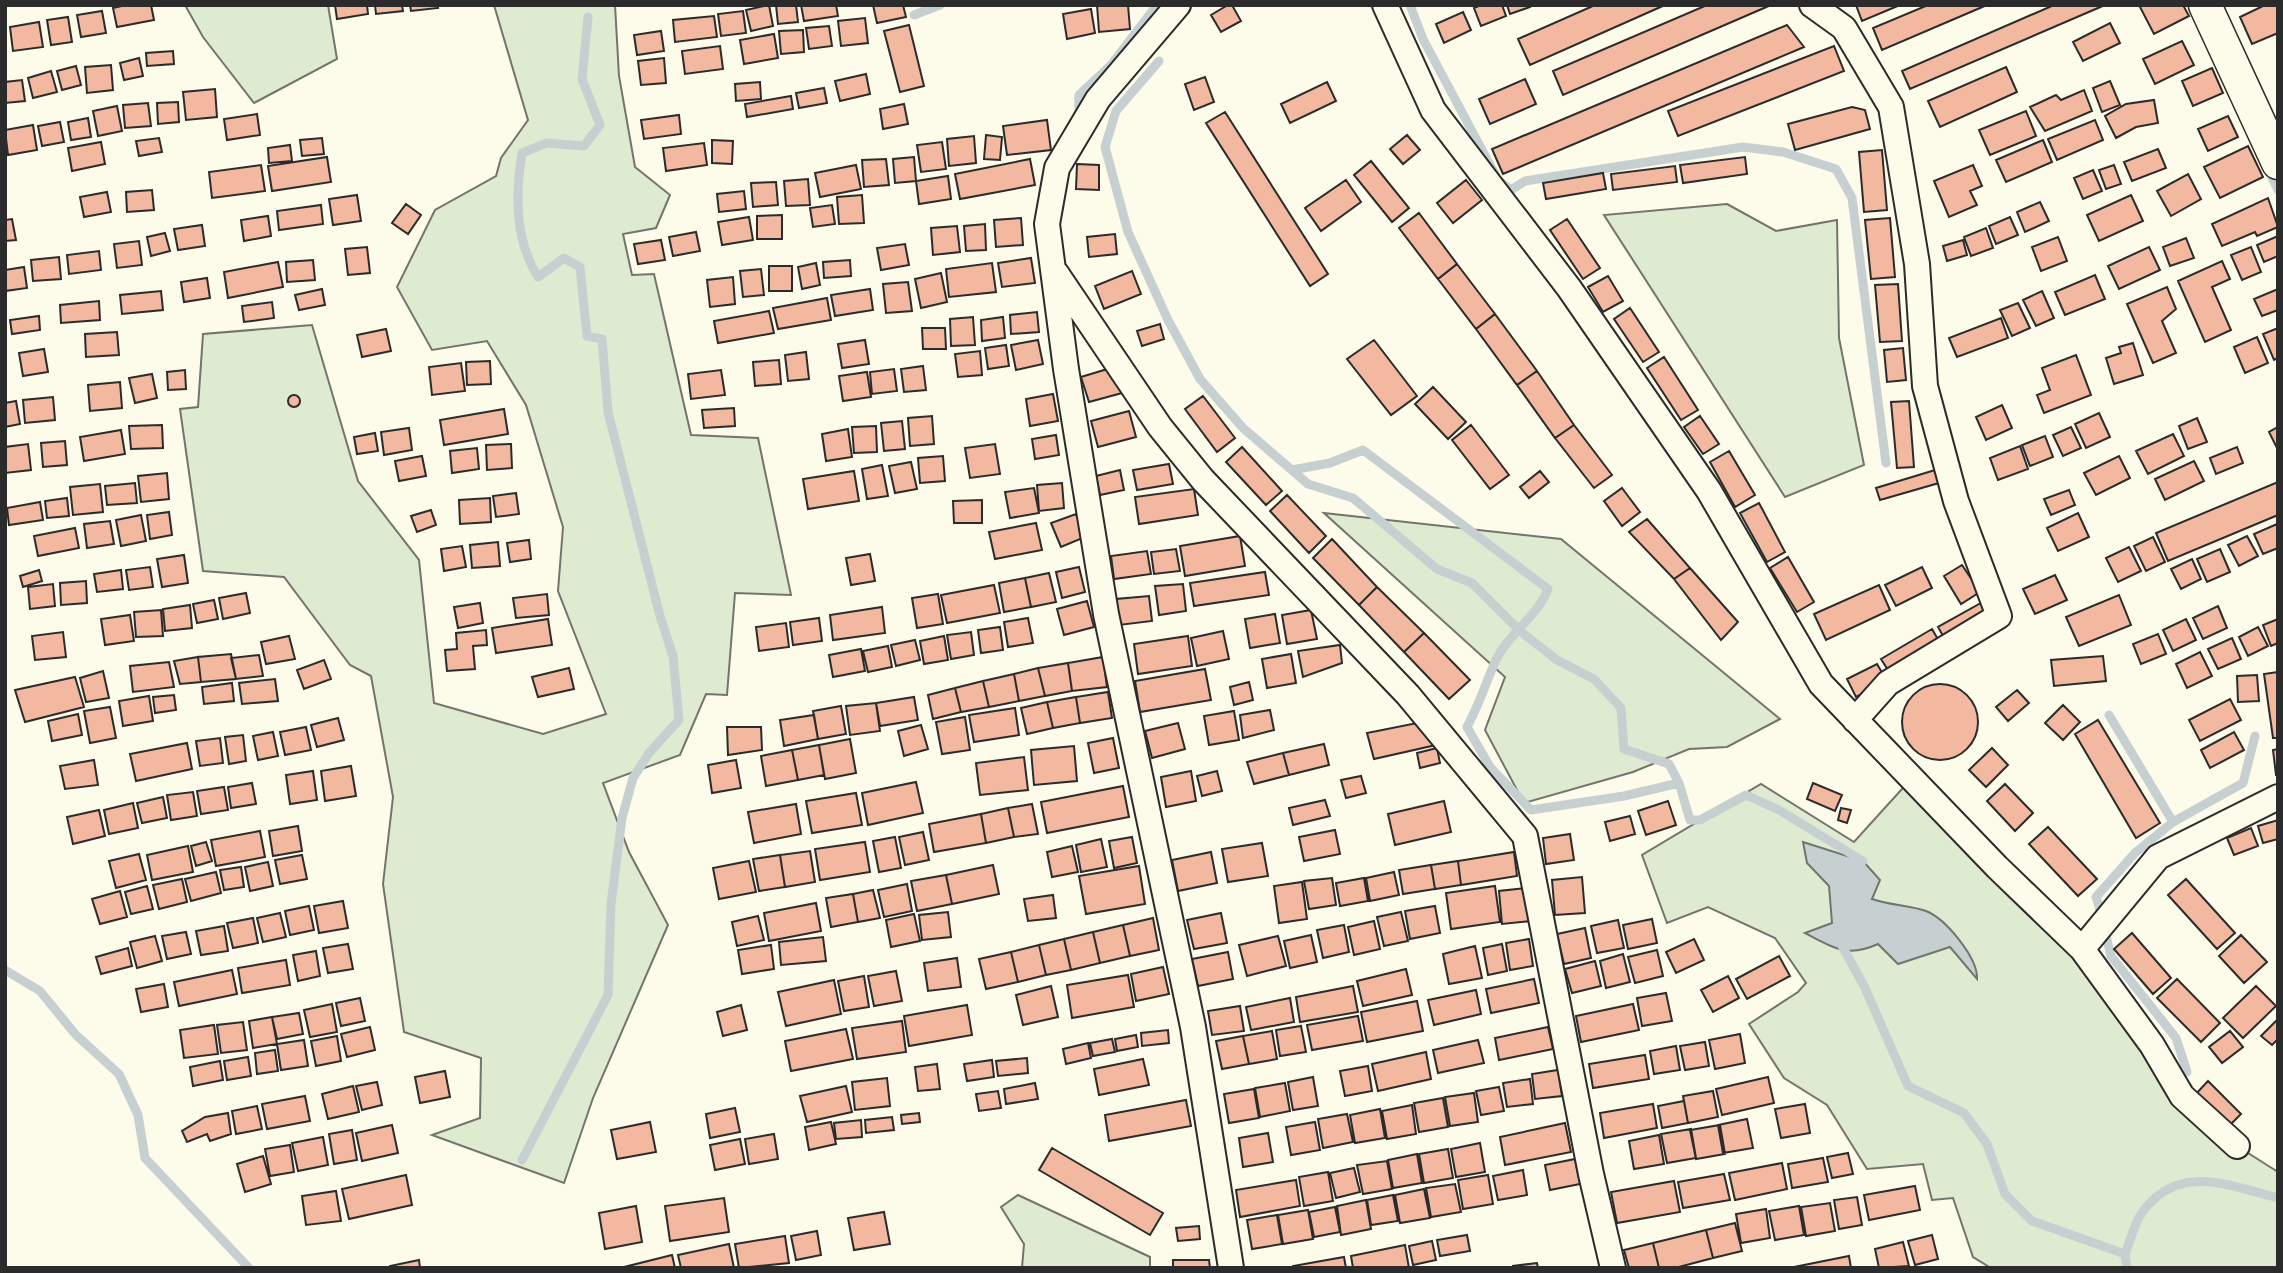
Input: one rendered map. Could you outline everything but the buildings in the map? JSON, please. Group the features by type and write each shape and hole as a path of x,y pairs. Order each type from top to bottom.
{"street":[{"path":"1178,5 1098,99 1057,168 1046,224 1106,614 1193,1027 1231,1268"},
{"path":"1385,5 1433,110 1569,288 1710,491 1821,684 2082,949 2152,1045 2182,1096 2237,1146"},
{"path":"1812,5 1844,27 1891,107 1917,264 1926,387 1956,501 1998,616 1888,683 1855,720"},
{"path":"2205,5 2271,130 2278,163"},
{"path":"1052,267 1160,427 1194,469 1408,695 1525,836 1591,1174 1613,1268"},
{"path":"2082,949 2158,858 2278,797"}],"green space":[{"path":"185,5 328,5 337,59 254,103 203,37"},
{"path":"494,5 615,5 619,76 635,167 670,195 656,228 623,234 632,275 654,274 691,435 758,438 791,595 735,593 727,695 706,694 680,755 603,783 629,852 668,925 593,1098 564,1183 432,1135 480,1118 481,1058 404,1032 383,884 393,797 371,676 350,665 284,577 203,571 180,409 198,407 203,334 312,325 358,481 419,560 434,703 543,734 606,714 558,591 563,527 526,405 487,341 432,350 397,287 435,210 496,176 501,158 528,120"},
{"path":"1727,204 1776,231 1837,220 1839,338 1864,465 1785,497 1604,215"},
{"path":"1324,513 1561,539 1780,719 1727,747 1689,749 1633,772 1524,803 1485,730 1505,677"},
{"path":"1911,779 1997,867 2237,1146 2278,1172 2278,1268 1991,1268 1973,1257 1953,1198 1932,1200 1923,1164 1867,1169 1827,1105 1784,1078 1749,1024 1798,992 1806,983 1775,938 1708,907 1667,923 1642,855 1761,784 1854,842"},
{"path":"1018,1195 1150,1257 1150,1268 1022,1268 1024,1244 1001,1207"}],"shaded area":[{"path":"1803,842 1863,861 1880,880 1872,899 1926,911 1943,922 1967,950 1977,979 1950,947 1898,964 1878,944 1849,951 1832,947 1805,933 1832,923 1829,886 1807,863"}],"waterway":[{"path":"914,15 940,5"},
{"path":"1079,113 1079,95 1111,65 1157,5"},
{"path":"1410,5 1423,39 1498,180 1511,190 1525,181 1743,147 1783,152 1836,169 1852,198 1886,463"},
{"path":"522,1160 608,995 611,904 622,818 633,778 649,753 679,720 673,656 660,616 608,412 602,339 587,336 580,267 564,258 538,277 530,263 521,233 518,185 522,153 547,143 584,146 600,125 582,79 588,17"},
{"path":"1159,61 1116,111 1105,147 1128,232 1168,320 1200,379 1243,428 1308,484 1353,498 1437,569 1472,583 1520,631 1557,660 1594,679 1621,708 1624,749 1669,764 1679,783 1690,820 1700,820 1746,795 1779,810 1863,861"},
{"path":"2268,169 2278,190"},
{"path":"1292,470 1330,463 1363,450 1548,589 1537,608 1508,641 1496,660 1467,727 1490,767 1531,810 1624,796 1679,783"},
{"path":"2109,715 2173,822 2243,783 2255,736"},
{"path":"2101,913 2096,897 2135,853 2173,822"},
{"path":"2106,936 2111,956 2176,1038 2187,1072"},
{"path":"1840,942 1865,988 1908,1086 1964,1113 1987,1144 2005,1194 2032,1221 2125,1254 2127,1268"},
{"path":"5,970 40,991 76,1035 119,1074 138,1115 145,1158 249,1268"},
{"path":"2125,1254 2141,1214 2155,1198 2170,1188 2204,1182 2278,1198"}]}
